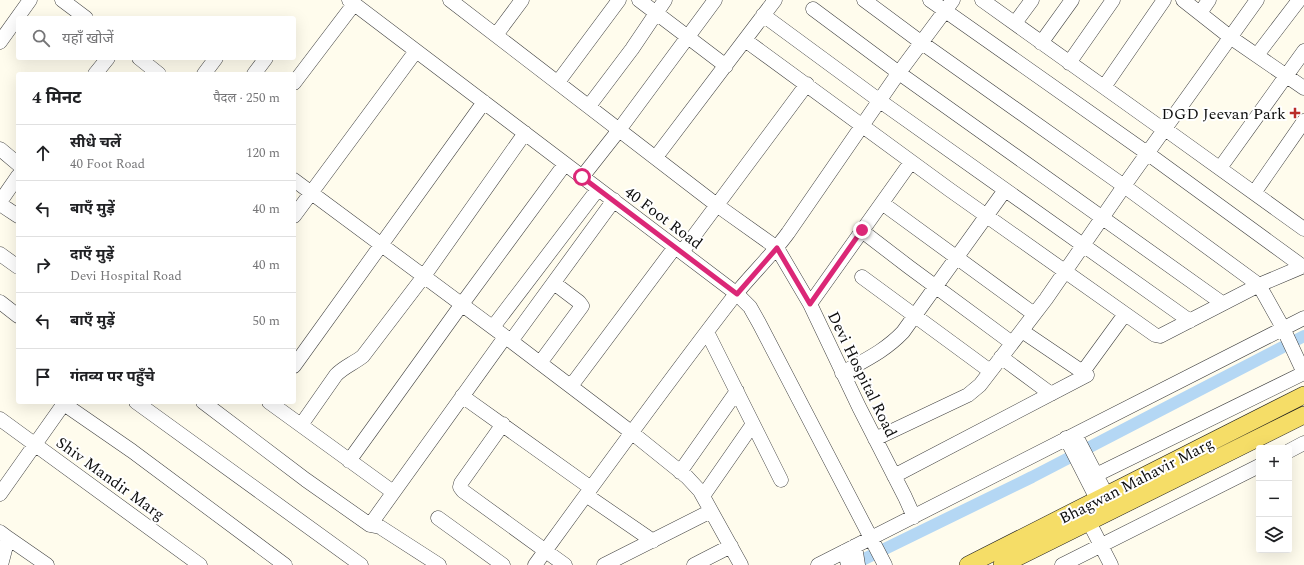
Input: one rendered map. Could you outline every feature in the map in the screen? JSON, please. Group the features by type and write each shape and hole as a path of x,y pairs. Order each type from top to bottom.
{"main road":[{"name":"Bhagwan Mahavir Marg","path":"968,565 1101,496 1304,395"},
{"name":"Bhagwan Mahavir Marg","path":"1002,565 1304,415"}],"street":[{"path":"19,16 30,0"},
{"path":"62,0 83,16"},
{"path":"496,36 522,0"},
{"path":"558,82 619,0"},
{"path":"640,0 726,66"},
{"path":"589,106 632,49 665,0"},
{"path":"582,177 619,130 715,0"},
{"path":"656,158 775,0"},
{"path":"864,0 922,43 1124,186 1259,285 1285,331 1304,373 1091,472"},
{"path":"930,0 949,5 1147,154 1303,266"},
{"path":"982,0 1304,229"},
{"path":"1015,23 1032,0"},
{"path":"1041,43 1072,0"},
{"path":"1069,63 1113,0"},
{"path":"1104,87 1164,0"},
{"path":"1183,0 1230,37 1304,88"},
{"path":"1200,13 1209,0"},
{"path":"875,439 968,395 980,384 1065,272 1124,186 1257,0"},
{"path":"1257,55 1299,0"},
{"path":"296,80 352,2"},
{"name":"40 Foot Road","path":"352,2 737,294 750,307 759,322 858,551"},
{"path":"460,3 496,36 718,206 777,248"},
{"path":"535,565 631,432 707,332 737,294 777,248 899,73 949,5"},
{"path":"813,9 899,73 1222,304"},
{"path":"763,15 1005,190 1190,321"},
{"path":"0,42 16,20"},
{"path":"745,40 986,216 1157,336 1190,321 1259,285 1303,266"},
{"path":"1220,168 1304,50"},
{"path":"296,213 310,192 416,51"},
{"path":"97,72 106,60"},
{"path":"206,72 214,60"},
{"path":"256,72 264,60"},
{"path":"142,66 155,72"},
{"path":"571,386 679,250 718,206 807,84"},
{"path":"296,362 484,102"},
{"path":"1254,193 1304,120"},
{"path":"301,425 342,368 356,362 363,356 424,276 525,133"},
{"path":"0,149 16,162"},
{"path":"810,304 911,162"},
{"path":"349,461 462,304 566,164"},
{"path":"16,179 0,203 16,215"},
{"path":"296,182 493,327 631,432 687,477 700,491 741,565"},
{"path":"493,327 598,189"},
{"path":"842,373 892,343 916,315 1005,190"},
{"path":"370,525 462,396 554,283 614,200"},
{"path":"882,203 1034,314"},
{"path":"862,230 1012,343"},
{"name":"Devi Hospital Road","path":"777,248 810,304 842,373 914,517"},
{"path":"0,254 16,266"},
{"path":"862,277 916,315 990,371"},
{"path":"540,363 582,306 554,283"},
{"path":"0,302 16,314"},
{"path":"1082,373 1125,314"},
{"path":"818,565 858,551 914,517 1073,440 1285,331 1304,318"},
{"path":"894,476 1087,375 1082,373 1022,330"},
{"path":"707,332 781,480"},
{"path":"1001,357 1051,394"},
{"path":"680,472 737,391"},
{"path":"462,396 503,424 588,492 653,541"},
{"path":"0,494 63,404"},
{"path":"65,404 132,451 285,565"},
{"path":"139,404 362,565"},
{"path":"206,404 306,480 370,525 380,527 439,565"},
{"path":"272,404 393,492"},
{"name":"Shiv Mandir Marg","path":"0,419 200,565"},
{"path":"503,424 461,483 460,487 462,491 565,565"},
{"path":"702,496 753,424"},
{"path":"1073,440 1091,472 1101,496"},
{"path":"1292,449 1304,443"},
{"path":"1062,565 1256,468"},
{"path":"604,565 711,511"},
{"path":"438,518 503,565"},
{"path":"1089,522 1112,565"},
{"path":"1,565 4,535 47,565"},
{"path":"694,565 731,546"},
{"path":"858,551 876,565"},
{"path":"858,551 885,565"}],"waterway":[{"path":"852,565 1032,477 1304,336"}],"place":[{"name":"DGD Jeevan Park","path":"1295,113"}],"route":[{"path":"582,177 737,294 777,248 810,304 862,230"}]}
